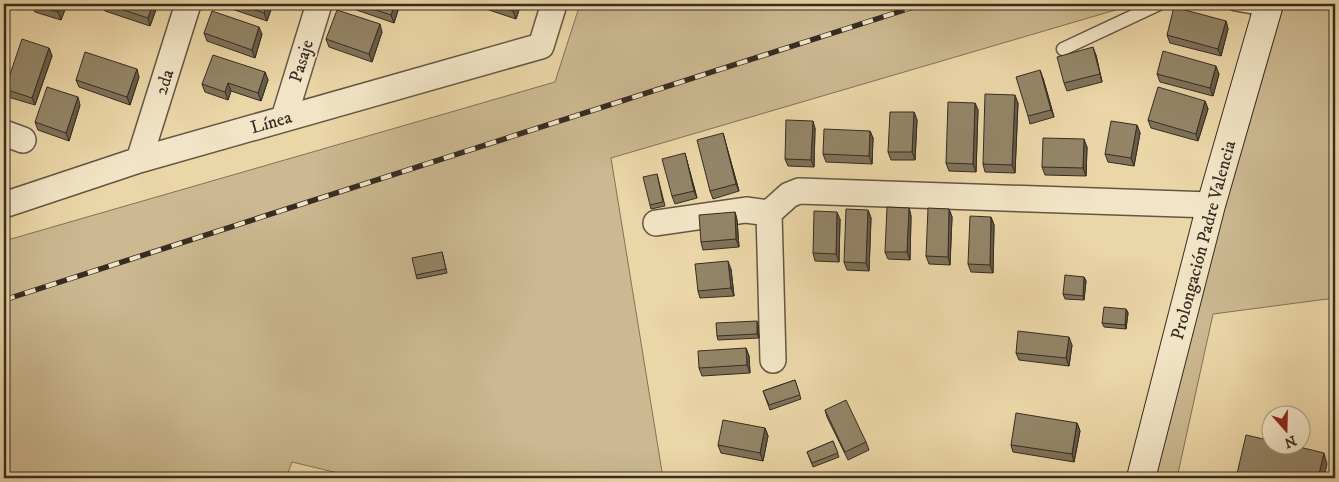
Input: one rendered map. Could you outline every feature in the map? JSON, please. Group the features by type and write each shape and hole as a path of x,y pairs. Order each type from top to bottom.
{"street":[{"name":"2da","path":"139,160 188,4"},
{"name":"Pasaje","path":"284,118 319,4"},
{"name":"Línea","path":"4,205 139,160 541,46 554,4"},
{"name":"Prolongación Padre Valencia","path":"1141,478 1211,205 1268,7"},
{"path":"656,223 746,210 769,213 789,195 798,191 1211,205"},
{"path":"769,213 773,360"}],"lane":[{"path":"1063,49 1159,4"},
{"path":"1234,4 1268,7"}],"shaded area":[{"path":"580,4 1136,4 611,158 663,478 359,478 292,462 286,478 4,478 4,241 555,82"},
{"path":"1256,4 1335,4 1335,298 1213,314 1177,478 1135,478"}],"building":[{"path":"32,4 61,4 58,12"},
{"path":"105,4 153,4 148,18"},
{"path":"236,4 267,4 264,13"},
{"path":"358,4 395,4 391,15"},
{"path":"491,4 516,4 513,11"},
{"path":"1174,7 1226,21 1218,49 1167,35"},
{"path":"337,10 380,24 369,54 326,39"},
{"path":"212,11 259,27 252,50 204,33"},
{"path":"22,39 49,48 32,98 5,89"},
{"path":"1093,47 1100,74 1064,83 1057,57"},
{"path":"1163,51 1216,66 1210,88 1157,74"},
{"path":"85,52 137,69 127,97 76,80"},
{"path":"213,55 265,72 258,93 228,83 225,92 202,84"},
{"path":"1040,70 1051,110 1028,116 1016,77"},
{"path":"47,87 78,97 66,133 35,122"},
{"path":"1158,87 1205,101 1196,134 1148,120"},
{"path":"985,94 1015,95 1012,165 983,164"},
{"path":"948,102 975,103 973,164 946,163"},
{"path":"890,112 914,112 912,152 888,152"},
{"path":"786,120 813,121 811,160 785,159"},
{"path":"1111,121 1137,125 1131,158 1105,154"},
{"path":"824,129 870,131 869,156 823,154"},
{"path":"723,133 736,184 710,191 697,140"},
{"path":"1043,138 1084,139 1083,168 1042,167"},
{"path":"685,153 694,191 672,196 662,159"},
{"path":"657,174 663,202 650,205 643,177"},
{"path":"887,207 909,208 907,252 885,252"},
{"path":"928,208 949,209 948,257 926,256"},
{"path":"846,209 868,210 866,263 844,262"},
{"path":"814,211 837,212 836,254 813,253"},
{"path":"735,212 736,239 701,242 699,215"},
{"path":"970,216 991,217 990,265 968,264"},
{"path":"442,252 446,269 416,275 412,258"},
{"path":"728,261 731,288 698,291 695,264"},
{"path":"1065,275 1084,277 1083,296 1063,294"},
{"path":"1104,307 1126,309 1125,325 1102,323"},
{"path":"757,321 757,334 717,336 716,323"},
{"path":"1018,331 1069,337 1066,358 1016,353"},
{"path":"746,348 747,365 699,368 698,351"},
{"path":"795,380 800,395 769,405 763,391"},
{"path":"846,400 866,442 845,452 825,410"},
{"path":"1016,413 1077,423 1072,454 1011,445"},
{"path":"723,420 765,428 760,453 718,445"},
{"path":"1246,435 1262,439 1262,454 1312,454 1312,450 1324,453 1318,478 1236,478"},
{"path":"833,441 838,453 812,463 807,452"}],"railway":[{"path":"4,300 923,4"}]}
